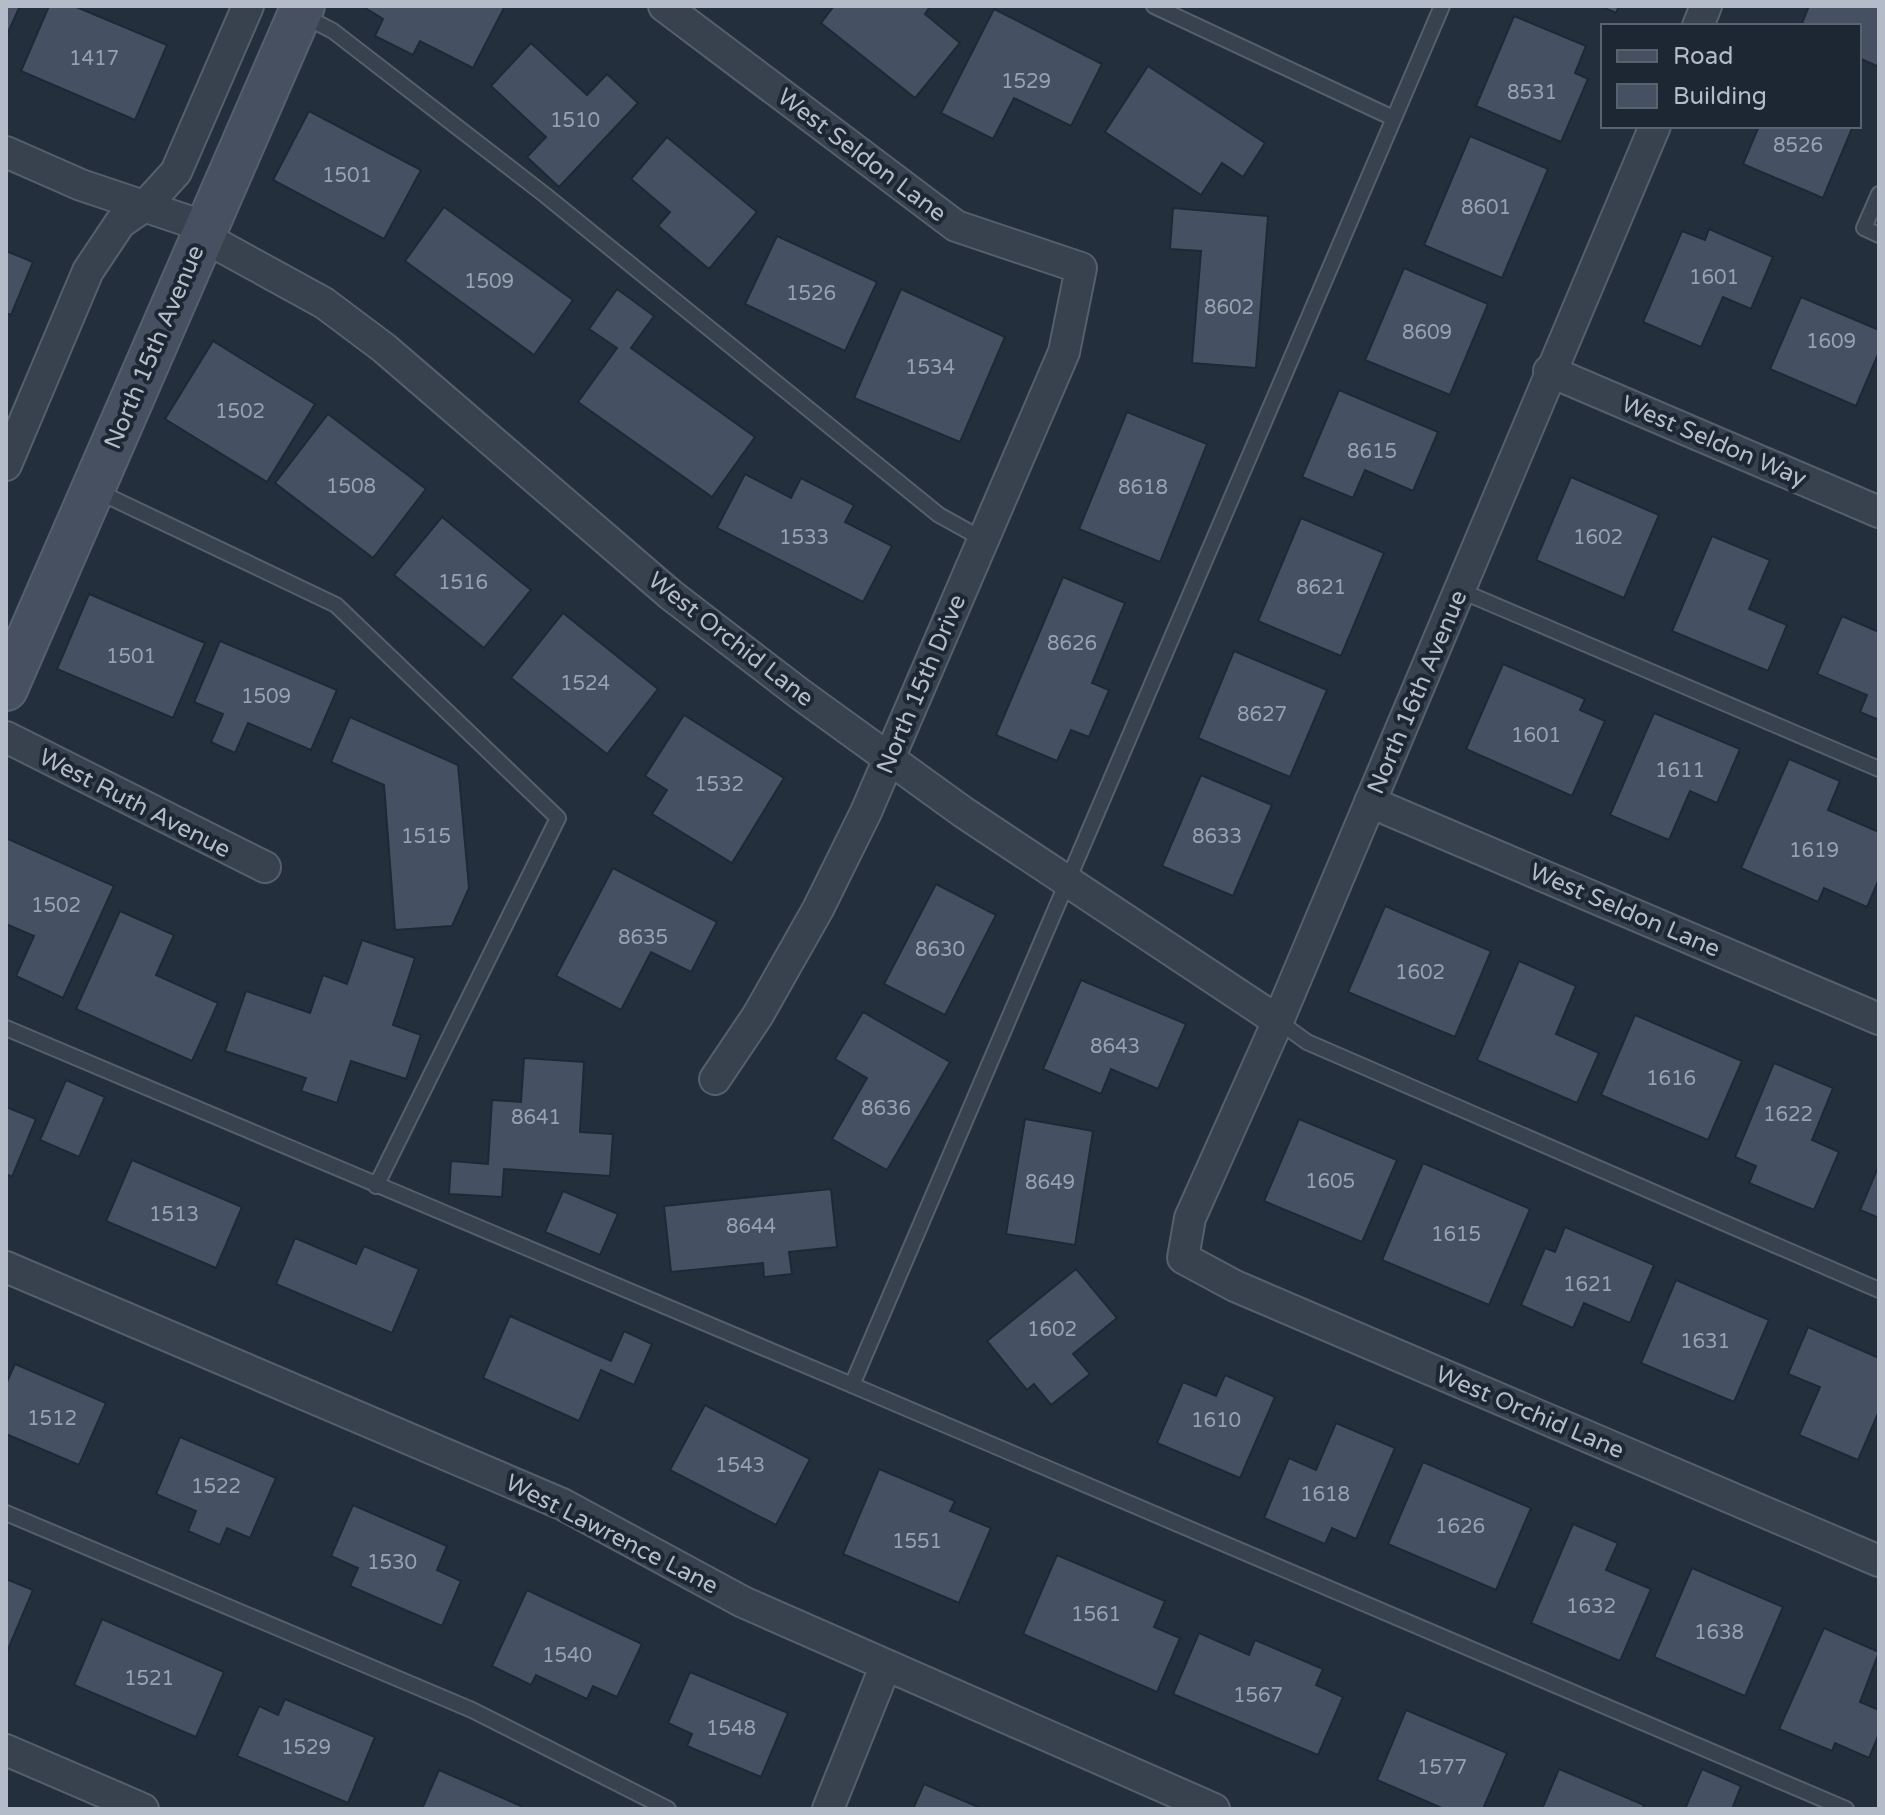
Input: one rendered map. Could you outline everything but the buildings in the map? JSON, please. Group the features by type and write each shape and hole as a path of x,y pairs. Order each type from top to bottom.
{"street":[{"path":"9,449 88,271 120,223 146,205 176,172 248,6"},
{"name":"West Seldon Lane","path":"664,6 956,226 1081,268"},
{"name":"North 15th Avenue","path":"6,689 302,10"},
{"name":"North 16th Avenue","path":"1183,1258 1190,1218 1278,1021 1549,371 1654,128"},
{"name":"West Orchid Lane","path":"6,152 81,185 146,205 204,232 324,303 384,348 671,595 800,694 1069,884 1278,1021"},
{"name":"North 15th Drive","path":"715,1079 758,1015 818,909 889,756 1064,352 1081,268"},
{"name":"West Seldon Way","path":"1549,371 1879,512"},
{"name":"West Ruth Avenue","path":"6,737 265,867"},
{"name":"West Seldon Lane","path":"1370,802 1879,1019"},
{"name":"West Orchid Lane","path":"1183,1258 1249,1293 1879,1561"},
{"name":"West Lawrence Lane","path":"6,1267 562,1504 743,1602 1214,1809"},
{"path":"828,1809 885,1667"},
{"path":"6,1750 143,1809"}],"lane":[{"path":"1154,6 1393,118"},
{"path":"852,1385 1069,884 1442,6"},
{"path":"302,10 545,195 939,515 984,540"},
{"path":"1879,194 1864,228 1879,235"},
{"path":"93,489 336,605 558,818 376,1186"},
{"path":"1459,590 1879,769"},
{"path":"1278,1021 1307,1042 1879,1290"},
{"path":"6,1028 1846,1809"},
{"path":"6,1513 472,1710 668,1809"}]}
